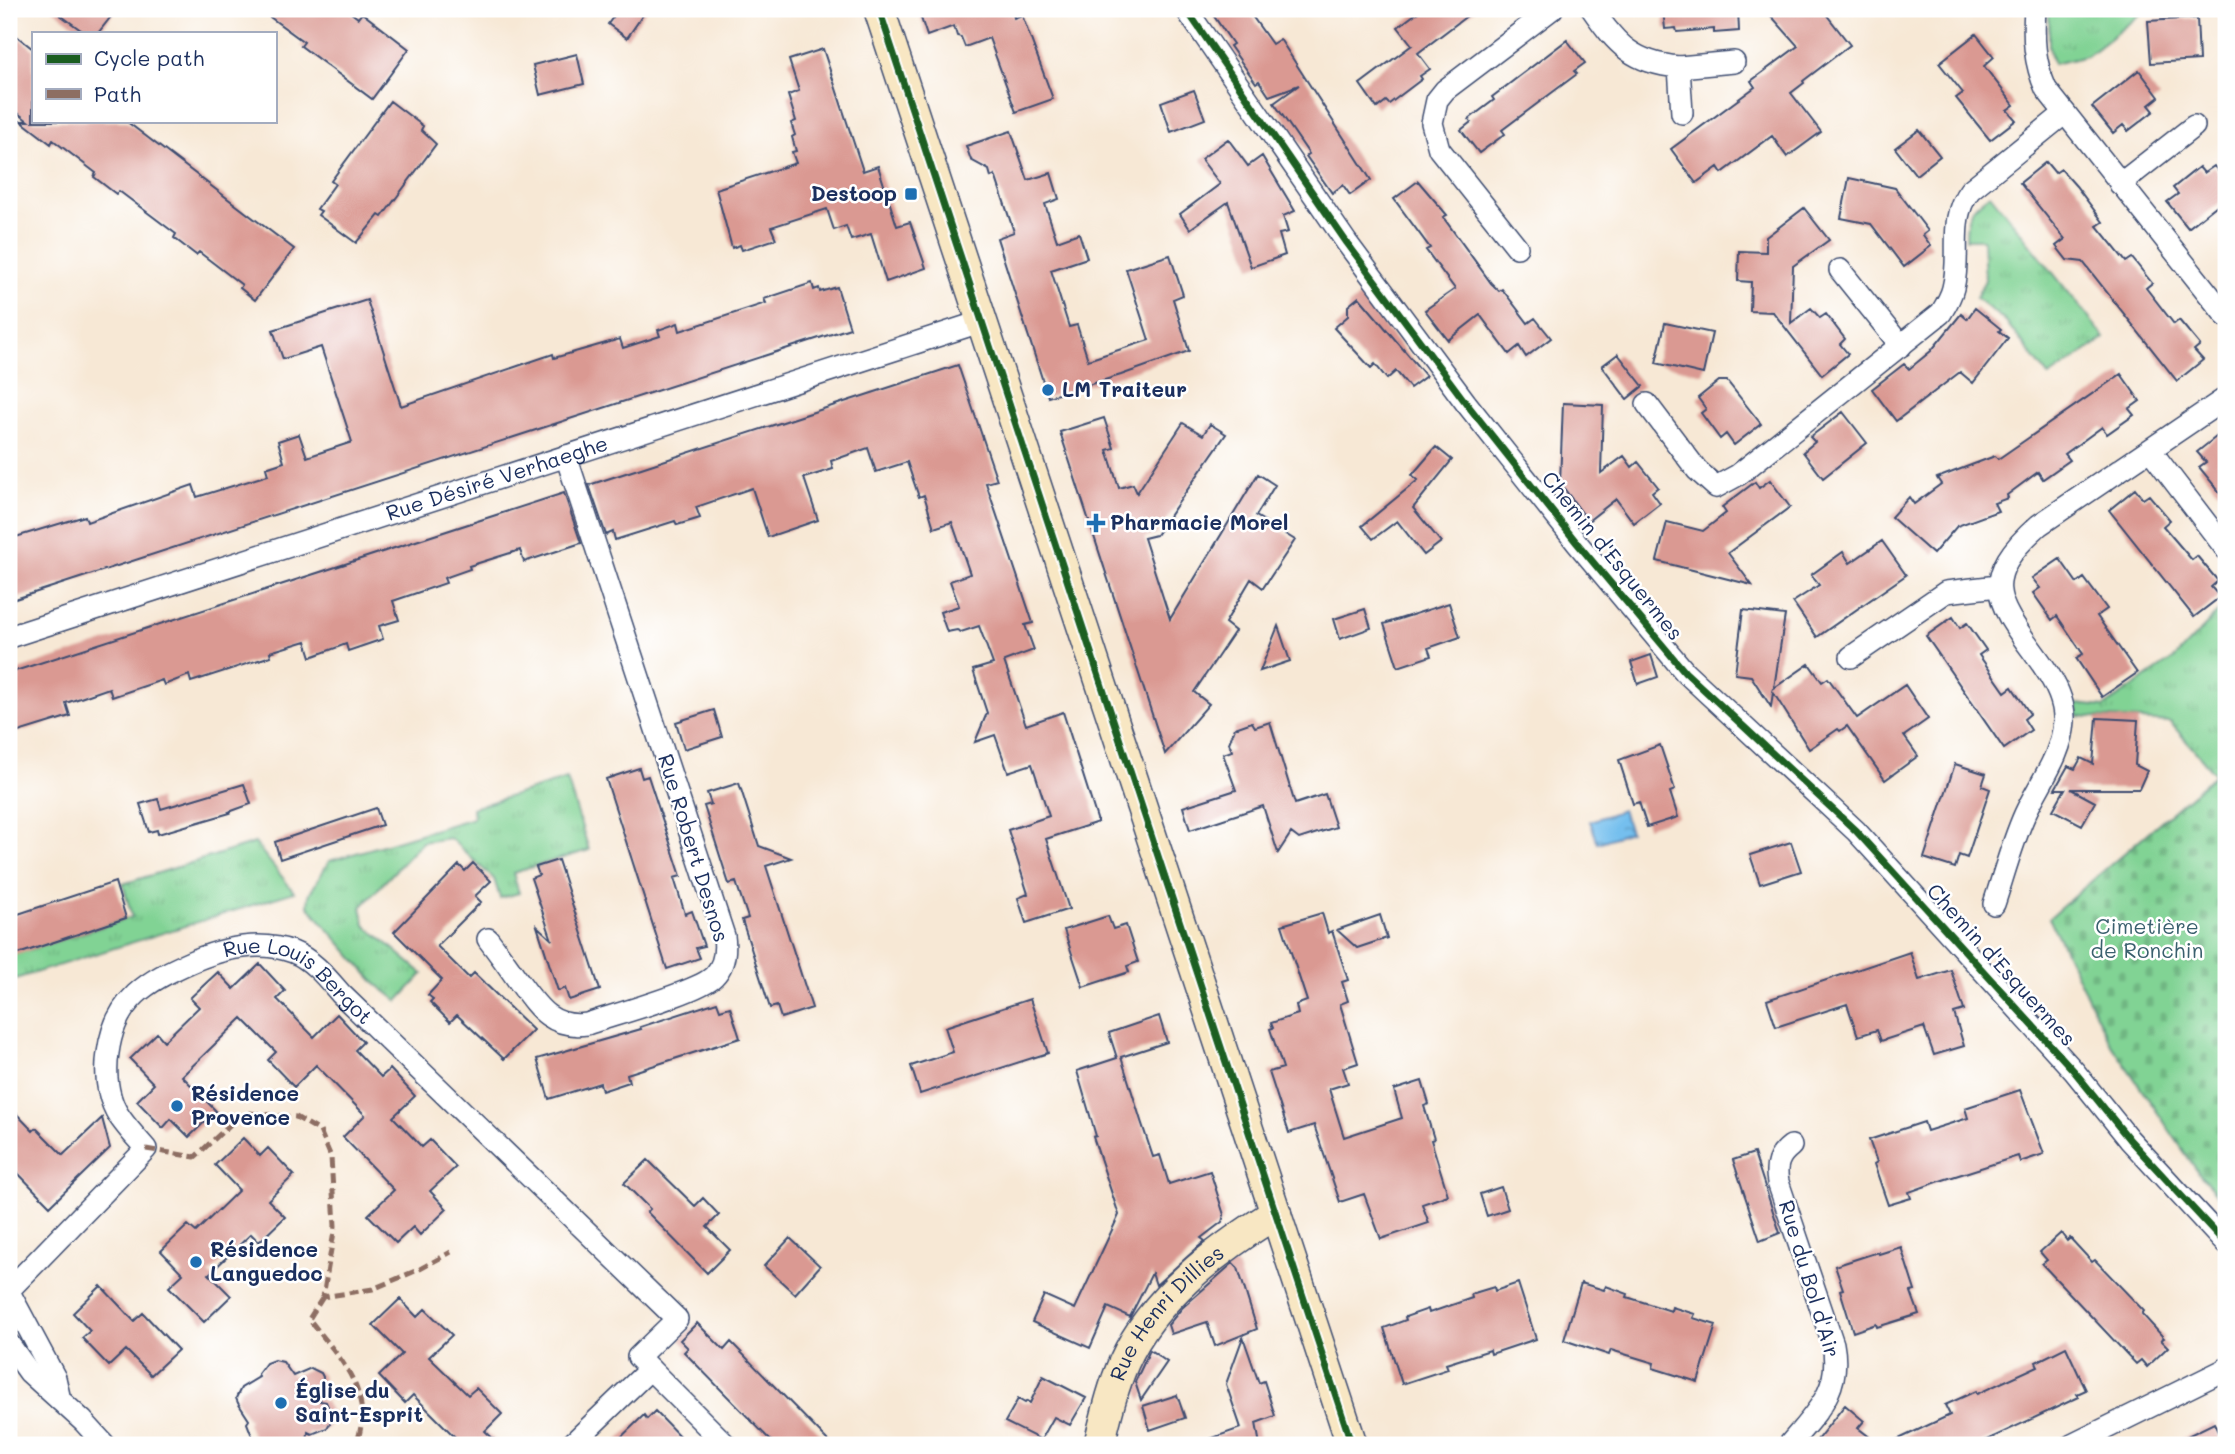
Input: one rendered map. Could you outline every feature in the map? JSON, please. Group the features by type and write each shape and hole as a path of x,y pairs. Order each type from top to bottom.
{"main road":[{"path":"879,9 1352,1445"},
{"name":"Rue Henri Dillies","path":"1099,1445 1124,1362 1151,1318 1180,1286 1229,1243 1276,1213"}],"street":[{"name":"Chemin d'Esquermes","path":"1186,9 1347,243 1466,403 1585,553 1685,672 1856,831 2074,1071 2129,1139 2226,1244"},
{"path":"1517,247 1439,149 1432,123 1433,112 1437,100 1445,90 1552,9"},
{"path":"1591,9 1611,37 1632,54 1654,63 1679,67 1734,62"},
{"path":"2035,9 2036,63 2046,89 2226,316"},
{"path":"1679,67 1682,113"},
{"path":"1647,404 1697,470 1716,487 1738,475 1941,313 1953,290 1956,222 1963,199 1970,190 2065,113"},
{"path":"2120,184 2194,126"},
{"path":"1840,270 1901,346"},
{"name":"Rue Désiré Verhaeghe","path":"9,637 983,321"},
{"path":"1994,904 2023,820 2055,759 2064,717 2057,688 2003,609 1998,586 2000,574 2025,538 2039,525 2226,398"},
{"path":"2151,451 2226,549"},
{"name":"Rue Robert Desnos","path":"488,939 536,1005 552,1018 568,1025 587,1024 697,987 714,976 725,954 724,936 566,456"},
{"path":"1851,657 1946,592 1998,586"},
{"name":"Rue Louis Bergot","path":"9,1291 146,1149 116,1112 109,1090 107,1063 110,1039 117,1017 127,1003 159,976 203,957 253,946 276,947 296,953 314,964 341,994 677,1319 638,1357 650,1369"},
{"name":"Rue du Bol d'Air","path":"1789,1445 1825,1401 1836,1367 1833,1344 1776,1175 1780,1156 1791,1146"},
{"path":"9,1291 55,1378 60,1401"},
{"path":"9,1344 29,1373 105,1445"},
{"path":"571,1445 650,1369 726,1445"},
{"path":"2072,1445 2226,1369"}],"green space":[{"path":"2049,9 2147,9 2087,56 2053,64 2049,46"},
{"path":"1990,194 2105,338 2049,377 2006,322 1976,298 1985,280 1983,239 1966,239 1967,223 1970,212"},
{"path":"2223,607 2226,616 2223,618 2220,651 2226,659 2226,765 2215,774 2170,722 2078,716 2076,704 2104,707 2176,657"},
{"name":"Cimetière de Ronchin","path":"2226,765 2226,1204 2200,1175 2109,1041 2049,918"},
{"path":"567,779 589,850 513,873 519,893 500,898 494,879 450,838 422,842 361,907 365,925 423,974 398,1001 376,984 308,906 309,895 329,861 473,818 472,808"},
{"path":"255,843 294,892 9,981 9,953 10,956 132,917 123,884"}],"water":[{"path":"1622,810 1630,832 1598,843 1590,821"}],"building":[{"path":"52,9 117,9 99,32 84,32"},
{"path":"259,9 346,9 358,18 362,13 409,49 372,99 301,46 304,42"},
{"path":"619,9 647,9 627,38 608,24"},
{"path":"918,9 1012,9 1014,18 1022,15 1053,99 1016,112 989,38 965,47 954,26 927,36"},
{"path":"1209,9 1247,9 1272,44 1280,39 1371,180 1350,195 1343,185 1332,193 1274,103 1299,85 1269,96 1259,81 1256,83 1230,46 1233,44"},
{"path":"1422,9 1476,9 1418,53 1430,69 1420,76 1422,79 1389,104 1386,101 1377,108 1360,84 1412,45 1398,27"},
{"path":"1663,9 1738,9 1739,31 1714,33 1714,29 1677,32 1676,28 1665,29"},
{"path":"1765,9 1822,9 1850,45 1791,93 1821,132 1787,157 1772,136 1722,173 1718,167 1696,183 1671,149 1755,87 1751,81 1798,46"},
{"path":"2197,18 2199,60 2151,63 2148,21"},
{"path":"9,30 32,48 32,122 127,122 294,249 255,300 240,288 242,285 199,252 196,255 174,238 176,234 119,191 116,194 94,177 96,173 53,140 51,144 21,121 28,121 9,106"},
{"path":"1976,34 1994,57 1984,66 2014,105 2007,110 2016,120 1990,140 1956,98 1963,93 1939,63"},
{"path":"1567,40 1585,63 1574,71 1577,74 1502,130 1505,134 1479,153 1461,130 1471,122 1469,119 1494,100 1492,97"},
{"path":"823,49 863,171 878,166 897,226 910,222 926,268 886,282 871,234 851,240 846,226 834,230 827,209 771,227 776,239 742,250 740,245 732,248 716,189 796,163 792,152 796,151 791,123 796,121 788,95 799,91 789,60"},
{"path":"577,54 584,84 540,95 533,65"},
{"path":"2139,70 2159,97 2149,105 2154,111 2128,131 2123,125 2113,133 2092,107"},
{"path":"1194,90 1205,119 1171,132 1161,102"},
{"path":"390,101 423,126 421,130 436,144 382,217 379,215 356,243 318,215 321,211 317,209 335,184 331,181"},
{"path":"1919,130 1940,156 1916,175 1895,148"},
{"path":"1011,131 1028,180 1051,173 1059,199 1045,204 1057,241 1079,233 1087,258 1051,270 1069,327 1077,325 1088,360 1149,340 1126,269 1170,255 1183,295 1173,299 1189,351 1048,397 997,238 1014,232 995,175 991,177 989,170 971,160 966,146"},
{"path":"1228,139 1248,166 1262,156 1295,211 1283,216 1288,232 1279,234 1285,255 1251,267 1228,202 1190,229 1180,214 1220,184 1201,159"},
{"path":"2046,162 2055,173 2061,169 2076,186 2103,222 2097,226 2126,262 2132,258 2152,283 2146,288 2174,324 2179,320 2200,345 2194,350 2203,360 2177,381 2083,262 2067,260 2056,246 2065,239 2020,183"},
{"path":"2214,166 2226,181 2226,198 2188,228 2167,202 2178,194 2173,188 2199,167 2204,173"},
{"path":"1849,178 1895,188 1928,231 1923,235 1931,246 1904,267 1871,224 1841,218"},
{"path":"1418,181 1447,215 1443,217 1491,283 1499,291 1502,289 1528,323 1535,318 1551,338 1526,357 1519,346 1509,354 1480,315 1448,340 1425,310 1455,289 1426,250 1430,248 1394,199"},
{"path":"1804,208 1829,240 1793,266 1791,323 1811,308 1820,318 1826,314 1845,339 1840,344 1848,354 1822,375 1773,312 1750,311 1751,282 1738,281 1739,251 1766,252 1766,237"},
{"path":"812,283 814,290 819,288 820,292 837,287 850,328 9,601 9,539 85,516 87,522 193,485 197,497 268,475 266,468 284,462 278,441 299,434 307,457 352,442 321,347 283,359 273,330 367,300 401,406 553,354 554,358 620,339 623,348 660,336 658,330 678,323 680,331 766,303 764,299"},
{"path":"1359,297 1426,376 1410,388 1396,371 1387,379 1375,364 1371,368 1334,328 1348,316 1348,306"},
{"path":"1975,308 2008,338 1973,383 1960,372 1896,421 1872,389 1904,364 1909,369 1931,351 1961,314 1967,319"},
{"path":"1665,323 1712,333 1703,374 1656,363"},
{"path":"1618,354 1643,386 1627,399 1602,366"},
{"path":"958,365 997,480 986,483 1033,623 1025,625 1034,650 1004,661 1026,725 1063,712 1098,822 1046,839 1069,909 1026,923 1018,898 1028,894 1008,830 1049,816 1032,764 1008,772 995,735 975,742 987,713 973,670 993,664 979,626 961,632 947,632 940,612 959,606 950,581 970,574 952,522 934,528 924,495 919,497 907,462 876,472 868,448 831,461 833,469 804,478 818,520 768,537 752,488 696,507 700,518 677,525 675,521 615,540 613,532 606,535 589,485"},
{"path":"2121,374 2140,401 2129,409 2134,415 2107,434 2102,427 2065,454 2070,460 2043,479 2038,472 2007,495 2008,498 1994,503 1998,511 1957,526 1933,554 1891,517 1909,497 1914,504 1941,484 1937,478 1995,456 1998,459"},
{"path":"1719,381 1727,381 1761,424 1734,445 1726,434 1720,439 1701,413 1706,409 1698,398"},
{"path":"1563,403 1603,405 1601,473 1624,456 1632,467 1638,462 1658,487 1652,492 1660,503 1634,523 1616,499 1588,521 1560,483"},
{"path":"1843,412 1867,443 1823,478 1803,452 1815,442 1810,437"},
{"path":"1104,418 1114,448 1107,450 1119,488 1133,484 1137,493 1183,423 1203,435 1210,424 1226,434 1156,535 1144,538 1170,619 1258,474 1275,485 1256,516 1295,540 1263,588 1251,579 1225,623 1235,631 1194,692 1209,704 1165,754 1060,432"},
{"path":"2226,429 2226,500 2199,467 2206,462 2197,452"},
{"path":"1436,447 1452,460 1413,508 1441,542 1424,555 1397,521 1373,539 1362,526 1418,480 1412,475"},
{"path":"1770,480 1790,507 1728,553 1752,585 1657,561 1667,522 1703,531 1726,513 1722,507 1755,482 1759,488"},
{"path":"2135,489 2143,499 2149,495 2170,520 2163,526 2192,560 2197,556 2218,581 2211,587 2220,597 2194,617 2109,510"},
{"path":"564,493 581,543 524,562 520,550 469,566 470,569 444,578 446,583 393,601 399,620 379,626 383,639 348,651 346,644 311,657 306,641 270,652 271,656 191,682 189,675 164,685 162,680 112,697 109,688 66,703 70,716 9,735 9,673"},
{"path":"1882,541 1906,575 1817,637 1793,602 1819,585 1811,575 1843,552 1850,563"},
{"path":"2060,559 2077,583 2084,578 2107,609 2097,616 2137,673 2102,697 2076,658 2083,654 2057,616 2052,620 2033,593 2040,588 2032,578"},
{"path":"1449,603 1460,637 1428,648 1431,656 1398,667 1384,624"},
{"path":"1365,609 1371,628 1340,639 1334,619"},
{"path":"1743,610 1785,615 1774,688 1809,664 1822,682 1828,678 1857,718 1905,685 1928,719 1904,736 1918,756 1885,780 1847,726 1809,749 1773,692 1771,707 1751,676 1735,674"},
{"path":"1953,617 1960,628 1967,623 1986,650 1979,655 2005,692 2012,687 2030,714 2024,719 2031,730 2004,749 1926,636"},
{"path":"1278,626 1290,661 1260,671"},
{"path":"1651,655 1658,677 1638,684 1631,662"},
{"path":"714,710 722,737 684,749 676,722"},
{"path":"2097,718 2138,720 2135,765 2147,771 2139,789 2071,789 2095,802 2082,825 2053,810 2065,789 2055,789 2068,766 2075,769 2081,758 2093,764"},
{"path":"1252,722 1255,727 1270,722 1295,804 1325,794 1336,827 1299,839 1291,833 1278,853 1263,806 1190,830 1183,807 1236,790 1223,754 1232,751 1229,743 1235,728"},
{"path":"1660,745 1675,790 1670,792 1678,817 1647,827 1639,802 1633,804 1619,760"},
{"path":"1955,764 1986,774 1982,786 1990,789 1967,858 1959,855 1955,868 1924,858"},
{"path":"639,768 642,778 648,776 681,876 674,878 685,914 692,911 704,946 696,948 700,958 667,969 606,779"},
{"path":"739,783 759,846 791,858 766,866 812,1008 781,1018 777,1006 770,1008 742,920 748,918 736,882 729,884 704,806 711,804 707,793"},
{"path":"244,784 251,804 230,813 158,834 157,830 149,832 140,804 158,799 161,809"},
{"path":"376,808 382,825 280,859 275,842"},
{"path":"1791,842 1801,871 1760,884 1750,855"},
{"path":"558,860 600,990 569,1000 565,988 558,991 537,926 552,940 531,878 539,875 536,867"},
{"path":"473,863 491,881 475,896 481,902 437,946 469,978 474,973 533,1030 504,1059 457,1015 450,1022 430,1002 433,999 428,995 442,980 394,932 459,865 465,871"},
{"path":"115,882 126,918 9,957 9,917"},
{"path":"1322,913 1328,933 1332,931 1348,980 1342,982 1348,1001 1340,1004 1358,1063 1343,1068 1348,1083 1329,1089 1344,1137 1402,1118 1394,1090 1422,1081 1429,1104 1424,1106 1434,1139 1431,1140 1448,1195 1422,1204 1429,1223 1381,1239 1364,1194 1340,1202 1314,1125 1289,1133 1269,1072 1283,1068 1270,1029 1273,1028 1271,1023 1298,1014 1296,1005 1307,1001 1282,925"},
{"path":"1380,915 1387,938 1357,948 1337,930"},
{"path":"1108,916 1113,929 1126,925 1138,962 1127,966 1129,972 1083,987 1064,930"},
{"path":"1910,952 1919,980 1951,970 1964,1010 1954,1013 1964,1046 1934,1055 1924,1027 1881,1041 1877,1030 1858,1036 1847,1004 1776,1027 1767,1000"},
{"name":"Résidence Provence","path":"260,964 285,991 277,999 314,1037 337,1014 363,1042 355,1050 381,1077 390,1069 415,1096 393,1117 422,1147 430,1140 456,1167 430,1191 447,1209 420,1235 413,1227 396,1243 368,1215 394,1190 343,1137 365,1115 316,1065 294,1087 268,1060 276,1052 242,1018 182,1076 216,1111 189,1137 171,1119 163,1128 137,1101 154,1084 130,1059 157,1033 164,1041 199,1007 190,998 218,972 234,989"},
{"path":"1030,999 1048,1053 920,1094 911,1066 953,1052 945,1027"},
{"path":"717,1002 720,1010 730,1007 740,1038 627,1074 629,1082 602,1091 600,1083 549,1099 537,1059 641,1029 640,1027"},
{"path":"1159,1016 1167,1042 1121,1057 1141,1121 1153,1157 1160,1155 1169,1184 1210,1171 1224,1215 1222,1222 1201,1238 1205,1241 1156,1285 1152,1273 1130,1317 1108,1307 1090,1348 1032,1322 1044,1295 1075,1309 1119,1215 1093,1137 1096,1136 1077,1071 1117,1058 1109,1033"},
{"path":"2020,1090 2044,1154 2020,1162 2018,1156 1943,1180 1909,1192 1911,1198 1888,1205 1869,1140 1924,1122 1927,1131 1968,1118 1965,1108"},
{"path":"9,1106 33,1131 36,1128 63,1155 102,1118 110,1148 50,1206 9,1164"},
{"name":"Résidence Languedoc","path":"243,1138 260,1156 268,1148 294,1175 268,1200 285,1217 259,1242 251,1234 209,1274 231,1296 204,1322 169,1287 183,1274 161,1251 188,1225 196,1232 239,1190 215,1165"},
{"path":"1754,1153 1780,1233 1760,1241 1733,1160"},
{"path":"648,1160 695,1206 703,1198 719,1215 707,1227 730,1250 707,1273 647,1212 650,1209 624,1183"},
{"path":"1501,1187 1508,1209 1487,1216 1480,1194"},
{"path":"2061,1233 2067,1241 2070,1238 2092,1262 2095,1260 2144,1311 2142,1314 2164,1338 2161,1340 2168,1347 2147,1367 2141,1360 2136,1364 2042,1264 2047,1260 2040,1252"},
{"path":"790,1238 820,1266 795,1294 764,1266"},
{"path":"1901,1247 1915,1291 1911,1292 1919,1314 1853,1332 1835,1266"},
{"path":"1233,1263 1238,1268 1257,1329 1215,1346 1207,1322 1171,1334 1168,1325 1182,1308"},
{"path":"1518,1283 1536,1339 1491,1354 1490,1350 1446,1364 1448,1369 1402,1384 1384,1328 1428,1309 1429,1313 1472,1298 1471,1294 1494,1287 1495,1291"},
{"path":"1581,1283 1604,1290 1606,1286 1628,1294 1627,1297 1671,1311 1672,1307 1695,1314 1693,1318 1716,1325 1698,1382 1653,1368 1654,1363 1611,1350 1609,1355 1564,1340"},
{"path":"101,1286 134,1321 143,1313 178,1350 151,1375 126,1350 109,1366 82,1338 90,1331 73,1313"},
{"path":"400,1299 417,1317 425,1309 452,1335 429,1357 468,1395 476,1388 502,1414 485,1431 500,1445 463,1445 413,1395 405,1403 379,1376 402,1354 373,1325"},
{"path":"697,1323 724,1350 731,1342 832,1445 775,1445 684,1352 688,1348 680,1340"},
{"path":"1243,1337 1259,1383 1264,1381 1275,1416 1256,1423 1260,1445 1202,1445 1201,1442 1241,1428 1226,1384"},
{"path":"2066,1347 2086,1390 2077,1394 2079,1397 1976,1445 1886,1445 1950,1415 1945,1405 1976,1391 1977,1394 2038,1366 2036,1362"},
{"path":"1150,1350 1167,1362 1141,1400 1135,1382"},
{"name":"Église du Saint-Esprit","path":"274,1360 283,1362 293,1376 311,1368 323,1377 320,1401 326,1402 333,1418 327,1428 312,1434 308,1432 307,1445 258,1443 252,1436 247,1423 249,1420 236,1398 241,1388 259,1377 258,1374 266,1363"},
{"path":"1043,1376 1086,1398 1070,1425 1054,1417 1041,1440 1005,1422 1018,1399 1030,1403"},
{"path":"1177,1395 1185,1418 1150,1430 1143,1406"},
{"path":"1845,1405 1864,1421 1858,1428 1880,1445 1813,1445"},
{"path":"655,1411 688,1445 613,1445 644,1415 647,1419"},
{"path":"2214,1423 2224,1445 2169,1445"}],"marked path":[{"path":"146,1149 195,1157 234,1121 249,1113 296,1117 320,1131 331,1157 335,1226 323,1297 373,1289 451,1252"},
{"path":"323,1297 309,1319 342,1362 358,1392 361,1426 356,1445"}],"cycle path":[{"path":"879,9 1352,1445"},
{"path":"1186,9 1347,243 1466,403 1577,543 1685,672 1856,831 2074,1071 2129,1139 2226,1244"}],"place":[{"name":"Destoop","path":"911,194"},
{"name":"LM Traiteur","path":"1048,390"},
{"name":"Pharmacie Morel","path":"1096,523"},
{"name":"Résidence Provence","path":"177,1106"},
{"name":"Résidence Languedoc","path":"196,1262"},
{"name":"Église du Saint-Esprit","path":"281,1403"}]}
